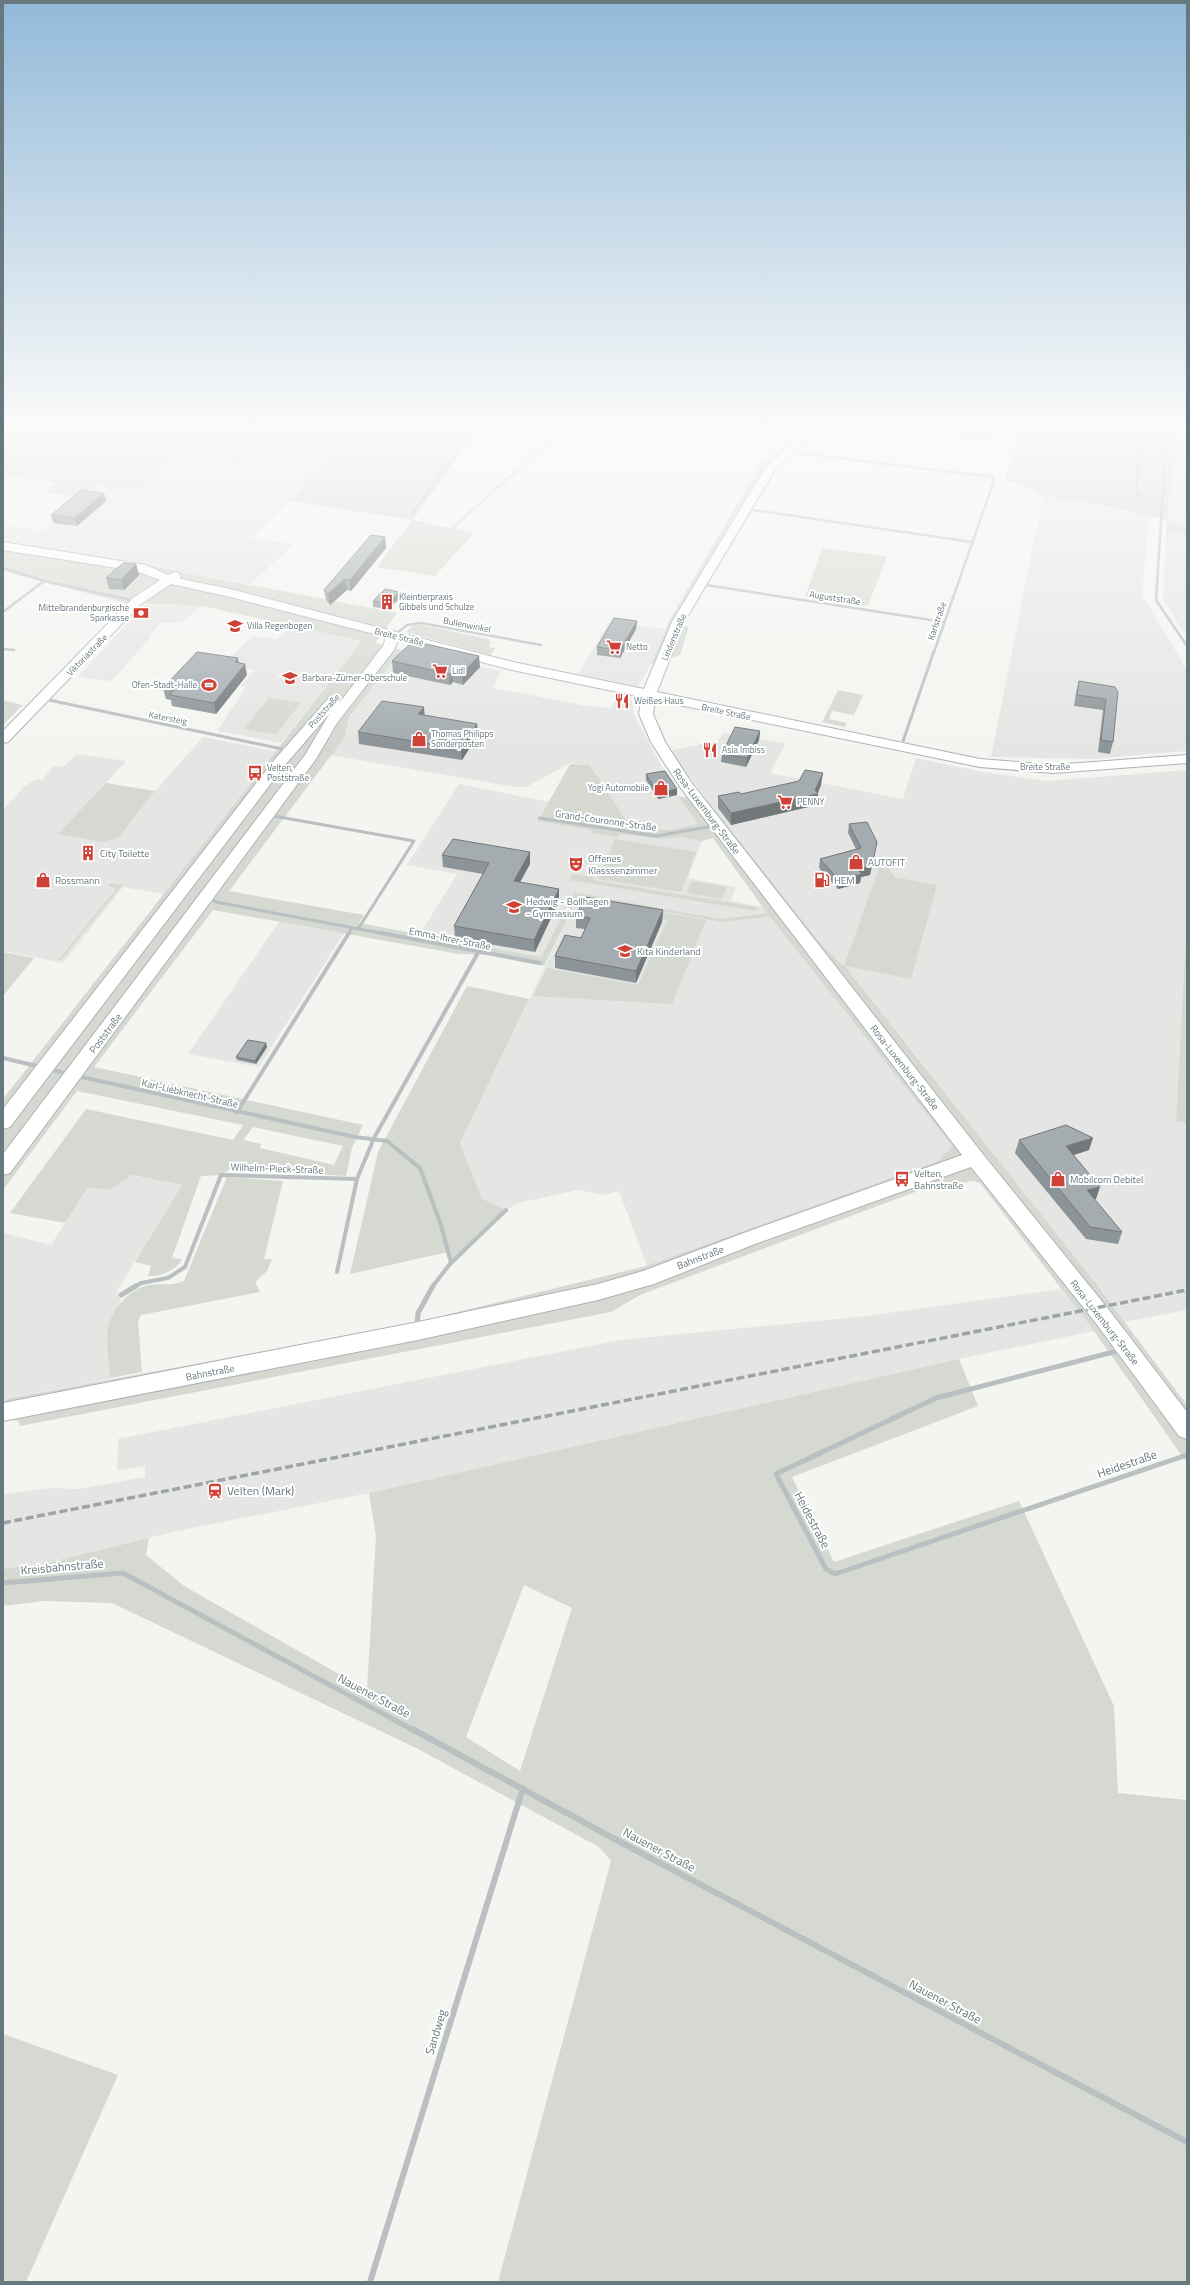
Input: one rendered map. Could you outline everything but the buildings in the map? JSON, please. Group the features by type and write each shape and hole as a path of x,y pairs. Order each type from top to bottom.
{"main road":[{"name":"Lindenstraße","path":"649,696 678,622 731,534"},
{"name":"Breite Straße","path":"3,546 139,568 173,578 206,584 226,592 520,668 649,696 980,763 1053,769 1187,759"},
{"name":"Viktoriastraße","path":"3,739 44,700 137,601 173,578"},
{"name":"Poststraße","path":"3,1122 289,751 318,720 380,643 393,636"},
{"name":"Poststraße","path":"3,1168 312,755 331,722 389,647 393,636"},
{"name":"Rosa-Luxemburg-Straße","path":"649,696 646,714 658,742 685,784 975,1158 1127,1348 1187,1429"},
{"path":"289,751 290,755 296,758 312,755"},
{"path":"184,888 190,894 209,894"},
{"name":"Bahnstraße","path":"3,1412 418,1331 598,1292 647,1278 748,1239 975,1158"}],"street":[{"path":"915,534 972,542"},
{"name":"Karlstraße","path":"900,747 975,534"},
{"path":"1160,534 1156,600 1187,646"},
{"path":"3,568 44,581 137,601"},
{"path":"3,612 44,581"},
{"name":"Auguststraße","path":"700,584 944,622"},
{"name":"Bullenwinkel","path":"393,636 407,625 421,623 505,640 511,639 541,645"},
{"path":"3,649 14,650"},
{"name":"Katersteig","path":"44,700 289,751"},
{"path":"267,815 414,841 358,929"},
{"name":"Grand-Couronne-Straße","path":"539,818 656,836 717,826"},
{"name":"Emma-Ihrer-Straße","path":"209,894 216,902 540,963"},
{"path":"238,1112 352,928"},
{"path":"337,1272 357,1179 374,1138 479,951"},
{"name":"Karl-Liebknecht-Straße","path":"3,1058 238,1112 355,1137 374,1138 387,1141 420,1168 441,1225 451,1263"},
{"name":"Wilhelm-Pieck-Straße","path":"121,1294 141,1283 168,1278 185,1267 221,1176 357,1179"},
{"path":"418,1331 417,1312 440,1274 506,1210"},
{"name":"Heidestraße","path":"1127,1348 936,1398 776,1474 826,1569 834,1574 1187,1455"},
{"name":"Kreisbahnstraße","path":"3,1583 46,1578 123,1573"},
{"name":"Nauener Straße","path":"123,1573 523,1788 622,1843 1187,2142"},
{"name":"Sandweg","path":"370,2282 523,1788"}],"shaded area":[{"path":"3,534 256,534 251,538 293,544 251,584 3,542"},
{"path":"402,534 473,534 435,576 377,567"},
{"path":"720,534 739,534 683,626 689,627 680,655 651,664 669,621"},
{"path":"1036,534 1147,534 1142,595 1187,670 1187,751 1091,759 991,757"},
{"path":"1166,534 1175,534 1166,536"},
{"path":"1175,534 1187,534 1187,634 1184,633 1163,599 1166,536"},
{"path":"3,542 134,563 397,613 375,643 402,650 349,717 345,737 229,891 364,915 359,923 541,957 574,892 721,919 767,913 713,838 702,841 679,837 659,839 619,834 617,837 591,833 592,830 538,821 570,764 590,765 632,829 670,830 698,824 678,796 708,801 822,945 844,966 882,859 895,877 937,885 911,979 845,966 1096,1284 1187,1405 1187,1463 1094,1331 980,1183 973,1181 923,1189 640,1295 611,1312 20,1426 18,1421 3,1419 5,1399 401,1326 646,1266 938,1161 952,1146 770,917 720,922 579,896 544,966 486,955 459,954 213,910 94,1067 363,1125 352,1148 346,1176 230,1169 221,1175 201,1176 172,1258 182,1259 180,1263 168,1272 153,1276 148,1276 151,1266 135,1262 182,1185 132,1175 109,1190 88,1187 65,1223 10,1213 86,1109 233,1140 242,1127 243,1125 77,1091 3,1190 3,1099 362,641 202,606 125,603 3,571","holes":["253,1127 343,1146 334,1165 260,1148 261,1144 243,1140"]},
{"path":"822,548 887,556 868,606 805,597"},
{"path":"144,605 202,606 182,622 161,623 148,637 151,637 111,681 78,677"},
{"path":"609,622 665,629 651,664 638,686 578,674"},
{"name":"Barbara-Zürner-Oberschule","path":"292,625 362,641 281,743 217,731 246,687 240,686 255,670 223,665 252,636 277,639"},
{"path":"414,625 421,625 488,639 491,642 489,647 496,648 490,655 406,632"},
{"path":"402,650 501,671 493,688 587,706 610,708 619,695 631,698 635,717 678,796 699,824 670,830 632,829 590,765 570,763 526,787 515,787 330,755 345,737 349,717"},
{"path":"838,690 863,695 854,715 832,711 829,719 847,723 845,727 822,722"},
{"path":"269,698 301,703 276,734 244,729"},
{"path":"3,700 23,705 3,725"},
{"path":"724,733 786,743 770,773 903,799 916,758 982,772 1047,781 1187,770 1187,915 1176,1121 1187,1123 1187,1310 1124,1322 845,966 822,945 708,801 681,766 672,750 718,741","holes":["882,859 895,877 937,885 845,966"]},
{"path":"203,737 275,751 164,894 123,887 63,963 3,951 3,810 25,786 37,779 42,780 54,766 63,767 77,754 126,761 59,834 118,838 155,791"},
{"path":"106,783 155,791 118,838 102,842 58,834"},
{"path":"459,784 549,802 539,818 592,830 591,833 617,837 619,834 659,839 679,837 702,841 688,878 736,887 731,901 764,907 767,913 721,919 574,892 541,957 420,934 457,874 407,865"},
{"path":"615,839 696,852 681,892 598,879"},
{"path":"572,874 594,877 593,880 757,907 756,911 569,880"},
{"path":"692,881 727,887 722,899 687,893"},
{"path":"111,883 122,885 61,960 51,958 60,958 117,888 108,886"},
{"path":"579,896 720,922 770,917 952,1146 938,1161 647,1266 619,1191 603,1195 578,1190 518,1203 506,1210 482,1200 460,1143"},
{"path":"580,898 706,920 672,1004 533,996 547,968 638,985 667,921 577,905"},
{"path":"1187,915 1187,1123 1176,1121"},
{"path":"279,922 344,933 259,1067 188,1054"},
{"path":"3,952 34,958 3,996"},
{"path":"467,986 529,999 460,1143 482,1199 506,1210 451,1263 448,1252 350,1274 378,1152"},
{"path":"99,1169 182,1185 117,1291 121,1301 108,1327 110,1379 3,1399 3,1233 51,1245"},
{"path":"227,1177 283,1181 264,1259 272,1259 267,1271 255,1282 260,1292 141,1315 138,1321 142,1372 110,1378 107,1334 113,1315 121,1302 132,1292 145,1286 174,1284 184,1281"},
{"path":"1061,1289 1094,1331 959,1359 369,1493 173,1532 42,1564 3,1569 3,1494 51,1488 79,1489 145,1477 145,1466 117,1471 118,1439 620,1340 866,1316"},
{"path":"959,1359 978,1406 792,1477 834,1562 1019,1501 1114,1706 1118,1793 1187,1800 1187,2282 498,2282 611,1861 599,1847 416,1748 112,1603 44,1601 3,1606 3,1569 42,1564 149,1538 146,1555 184,1586 367,1690 376,1536 369,1493","holes":["524,1585 572,1608 520,1771 466,1737"]},
{"path":"3,2034 118,2075 26,2282 3,2282"}],"railway":[{"path":"3,1523 1187,1290"}],"place":[{"name":"Kleintierpraxis Gibbels und Schulze","path":"387,602"},
{"name":"Mittelbrandenburgische Sparkasse","path":"141,613"},
{"name":"Villa Regenbogen","path":"235,626"},
{"name":"Netto","path":"614,647"},
{"name":"Lidl","path":"440,671"},
{"name":"Barbara-Zürner-Oberschule","path":"290,678"},
{"name":"Ofen-Stadt-Halle","path":"209,685"},
{"name":"Weißes Haus","path":"622,701"},
{"name":"Thomas Philipps Sonderposten","path":"419,739"},
{"name":"Asia Imbiss","path":"710,750"},
{"name":"Velten, Poststraße","path":"255,773"},
{"name":"Yogi Automobile","path":"661,788"},
{"name":"PENNY","path":"785,802"},
{"name":"City Toilette","path":"88,853"},
{"name":"AUTOFIT","path":"856,862"},
{"name":"Offenes Klasssenzimmer","path":"576,864"},
{"name":"Rossmann","path":"43,880"},
{"name":"HEM","path":"822,880"},
{"name":"Hedwig - Bollhagen - Gymnasium","path":"514,907"},
{"name":"Kita Kinderland","path":"625,951"},
{"name":"Velten, Bahnstraße","path":"902,1179"},
{"name":"Mobilcom Debitel","path":"1058,1179"},
{"name":"Velten (Mark)","path":"215,1491"}]}
